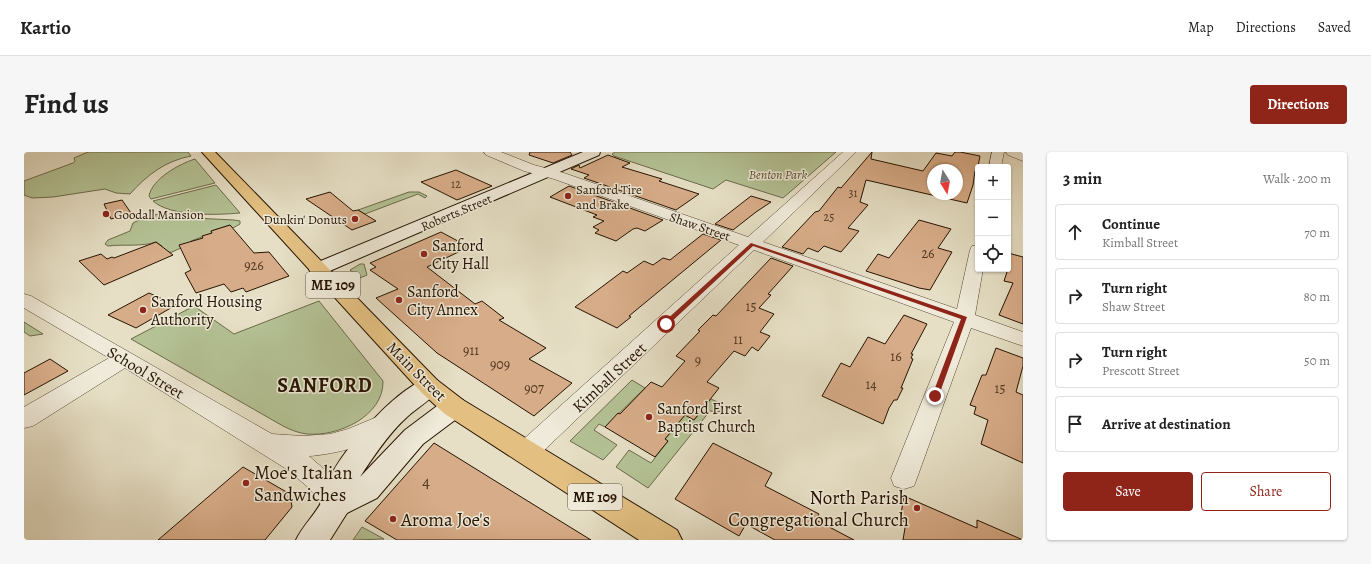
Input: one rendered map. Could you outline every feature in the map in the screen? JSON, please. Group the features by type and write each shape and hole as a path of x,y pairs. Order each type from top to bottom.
{"highway":[{"name":"Main Street","path":"208,152 429,386 454,407 525,454 666,540"}],"street":[{"name":"Shaw Street","path":"490,152 529,168 1023,339"},
{"name":"Roberts Street","path":"318,269 594,152"},
{"name":"Kimball Street","path":"525,454 850,152"},
{"path":"996,164 998,152"},
{"path":"1012,152 1023,158"},
{"path":"904,478 965,318 975,266"},
{"name":"School Street","path":"24,300 125,358 268,444 312,473 326,487 337,504"},
{"path":"24,419 125,358"},
{"path":"312,540 337,504 344,478 362,451 388,420 411,399 429,386"},
{"path":"337,504 367,489 414,437 454,407"},
{"name":"School Street","path":"268,444 295,448 332,444 364,433 388,420"}],"green space":[{"path":"88,152 188,152 191,156 165,165 150,175 130,194 116,193 105,189 53,197 32,198 24,195 24,181 73,163 75,161 74,158"},
{"name":"Benton Park","path":"615,152 836,152 783,198 726,180 713,189 614,156 612,154"},
{"path":"195,159 215,183 151,199 149,196 151,190 161,178 181,164"},
{"path":"216,185 240,213 195,214 171,210 153,201"},
{"path":"409,192 419,192 427,196 425,198 418,194 365,214 358,210"},
{"path":"162,213 194,218 234,220 240,221 240,224 233,228 230,225 211,231 212,233 191,241 192,243 172,252 154,255 162,246 156,242 139,245 108,246 105,244 108,240 130,231 133,223 143,218"},
{"path":"360,264 364,264 367,275 360,278 350,270"},
{"path":"319,301 383,381 381,393 376,404 368,414 345,428 332,432 307,434 289,429 131,339 194,306 234,334"},
{"path":"24,322 43,334 30,336 24,332"},
{"path":"632,380 645,388 605,427 599,424 594,430 617,445 603,460 570,441"},
{"path":"711,399 724,405 719,412 710,411 648,488 616,467 629,450 651,463 668,441 665,439 685,415 695,419"},
{"path":"362,527 384,539 353,540"}],"building":[{"path":"530,152 570,152 572,155 553,163 529,155"},
{"path":"872,152 871,159 923,171 927,165 927,194 866,180 860,202 868,205 848,228 859,231 841,252 824,246 818,252 808,248 803,254 782,247 815,212 819,211 838,187 841,188"},
{"path":"955,152 960,152 980,156 978,164 975,164 973,185 967,203 954,200 963,200 963,164 928,164 936,153 952,156"},
{"path":"608,155 630,163 622,167 662,179 659,181 699,194 676,210 584,178 589,175 571,169 579,165 580,168"},
{"path":"456,170 492,186 457,200 421,182"},
{"path":"569,186 663,220 645,231 637,228 633,229 616,241 595,233 599,230 593,227 604,221 593,217 597,215 550,197"},
{"path":"330,192 353,211 358,210 376,221 352,230 306,199"},
{"path":"751,196 771,202 733,230 715,224"},
{"path":"122,200 131,213 111,219 104,204"},
{"path":"919,220 951,229 938,248 952,252 930,290 919,288 866,271 878,254 889,258"},
{"path":"230,225 254,253 269,252 289,276 246,292 243,288 231,292 224,284 196,293 185,273 191,270 179,245 203,238 202,236 212,233 211,231"},
{"path":"441,232 469,247 427,267 475,304 482,301 504,318 499,320 546,348 529,359 572,383 534,416 437,353 376,298 398,289 370,270 376,267 370,263"},
{"path":"703,234 721,240 629,316 631,317 617,328 575,307 623,271 627,273 644,261 653,265 663,258 670,260"},
{"path":"156,242 173,255 104,285 79,261 101,254 107,259 112,257 114,258"},
{"path":"1011,254 1023,257 1023,324 999,315 1013,283 1004,281 1007,272 1011,272"},
{"path":"771,258 793,266 768,294 771,295 759,308 774,314 760,332 770,336 758,351 752,347 745,356 734,351 707,382 719,388 694,420 685,415 665,439 668,441 655,457 605,427 651,382 662,387 685,361 676,356 700,331 698,330 713,315 716,316"},
{"name":"Sanford Housing Authority","path":"149,293 176,305 136,328 108,315"},
{"path":"904,315 927,324 911,354 913,354 911,358 913,359 901,388 903,388 897,400 894,400 889,408 883,424 822,396 841,363 850,367 868,337 885,344"},
{"path":"996,348 1023,358 1023,366 1016,392 1023,395 1023,463 981,444 988,420 974,414 976,407 970,405 982,375 986,375"},
{"path":"50,359 68,371 24,395 24,373"},
{"path":"434,443 591,540 397,540 365,521"},
{"path":"713,443 772,473 765,486 819,514 816,520 854,540 775,540 746,524 739,536 675,499"},
{"path":"243,467 290,494 292,507 265,540 158,540"},
{"name":"North Parish Congregational Church","path":"904,496 977,528 977,520 1023,540 903,540 906,522 900,520"}],"place":[{"name":"Sanford Tire and Brake","path":"568,196"},
{"name":"Goodall Mansion","path":"106,214"},
{"name":"Dunkin' Donuts","path":"355,219"},
{"name":"Sanford City Hall","path":"424,254"},
{"name":"Sanford City Annex","path":"399,300"},
{"name":"Sanford Housing Authority","path":"143,310"},
{"name":"Sanford First Baptist Church","path":"649,417"},
{"name":"Moe's Italian Sandwiches","path":"246,483"},
{"name":"North Parish Congregational Church","path":"917,508"},
{"name":"Aroma Joe's","path":"393,519"}],"district":[{"name":"SANFORD","path":"325,385"}],"route":[{"path":"666,324 752,244 965,318 935,396"}]}
